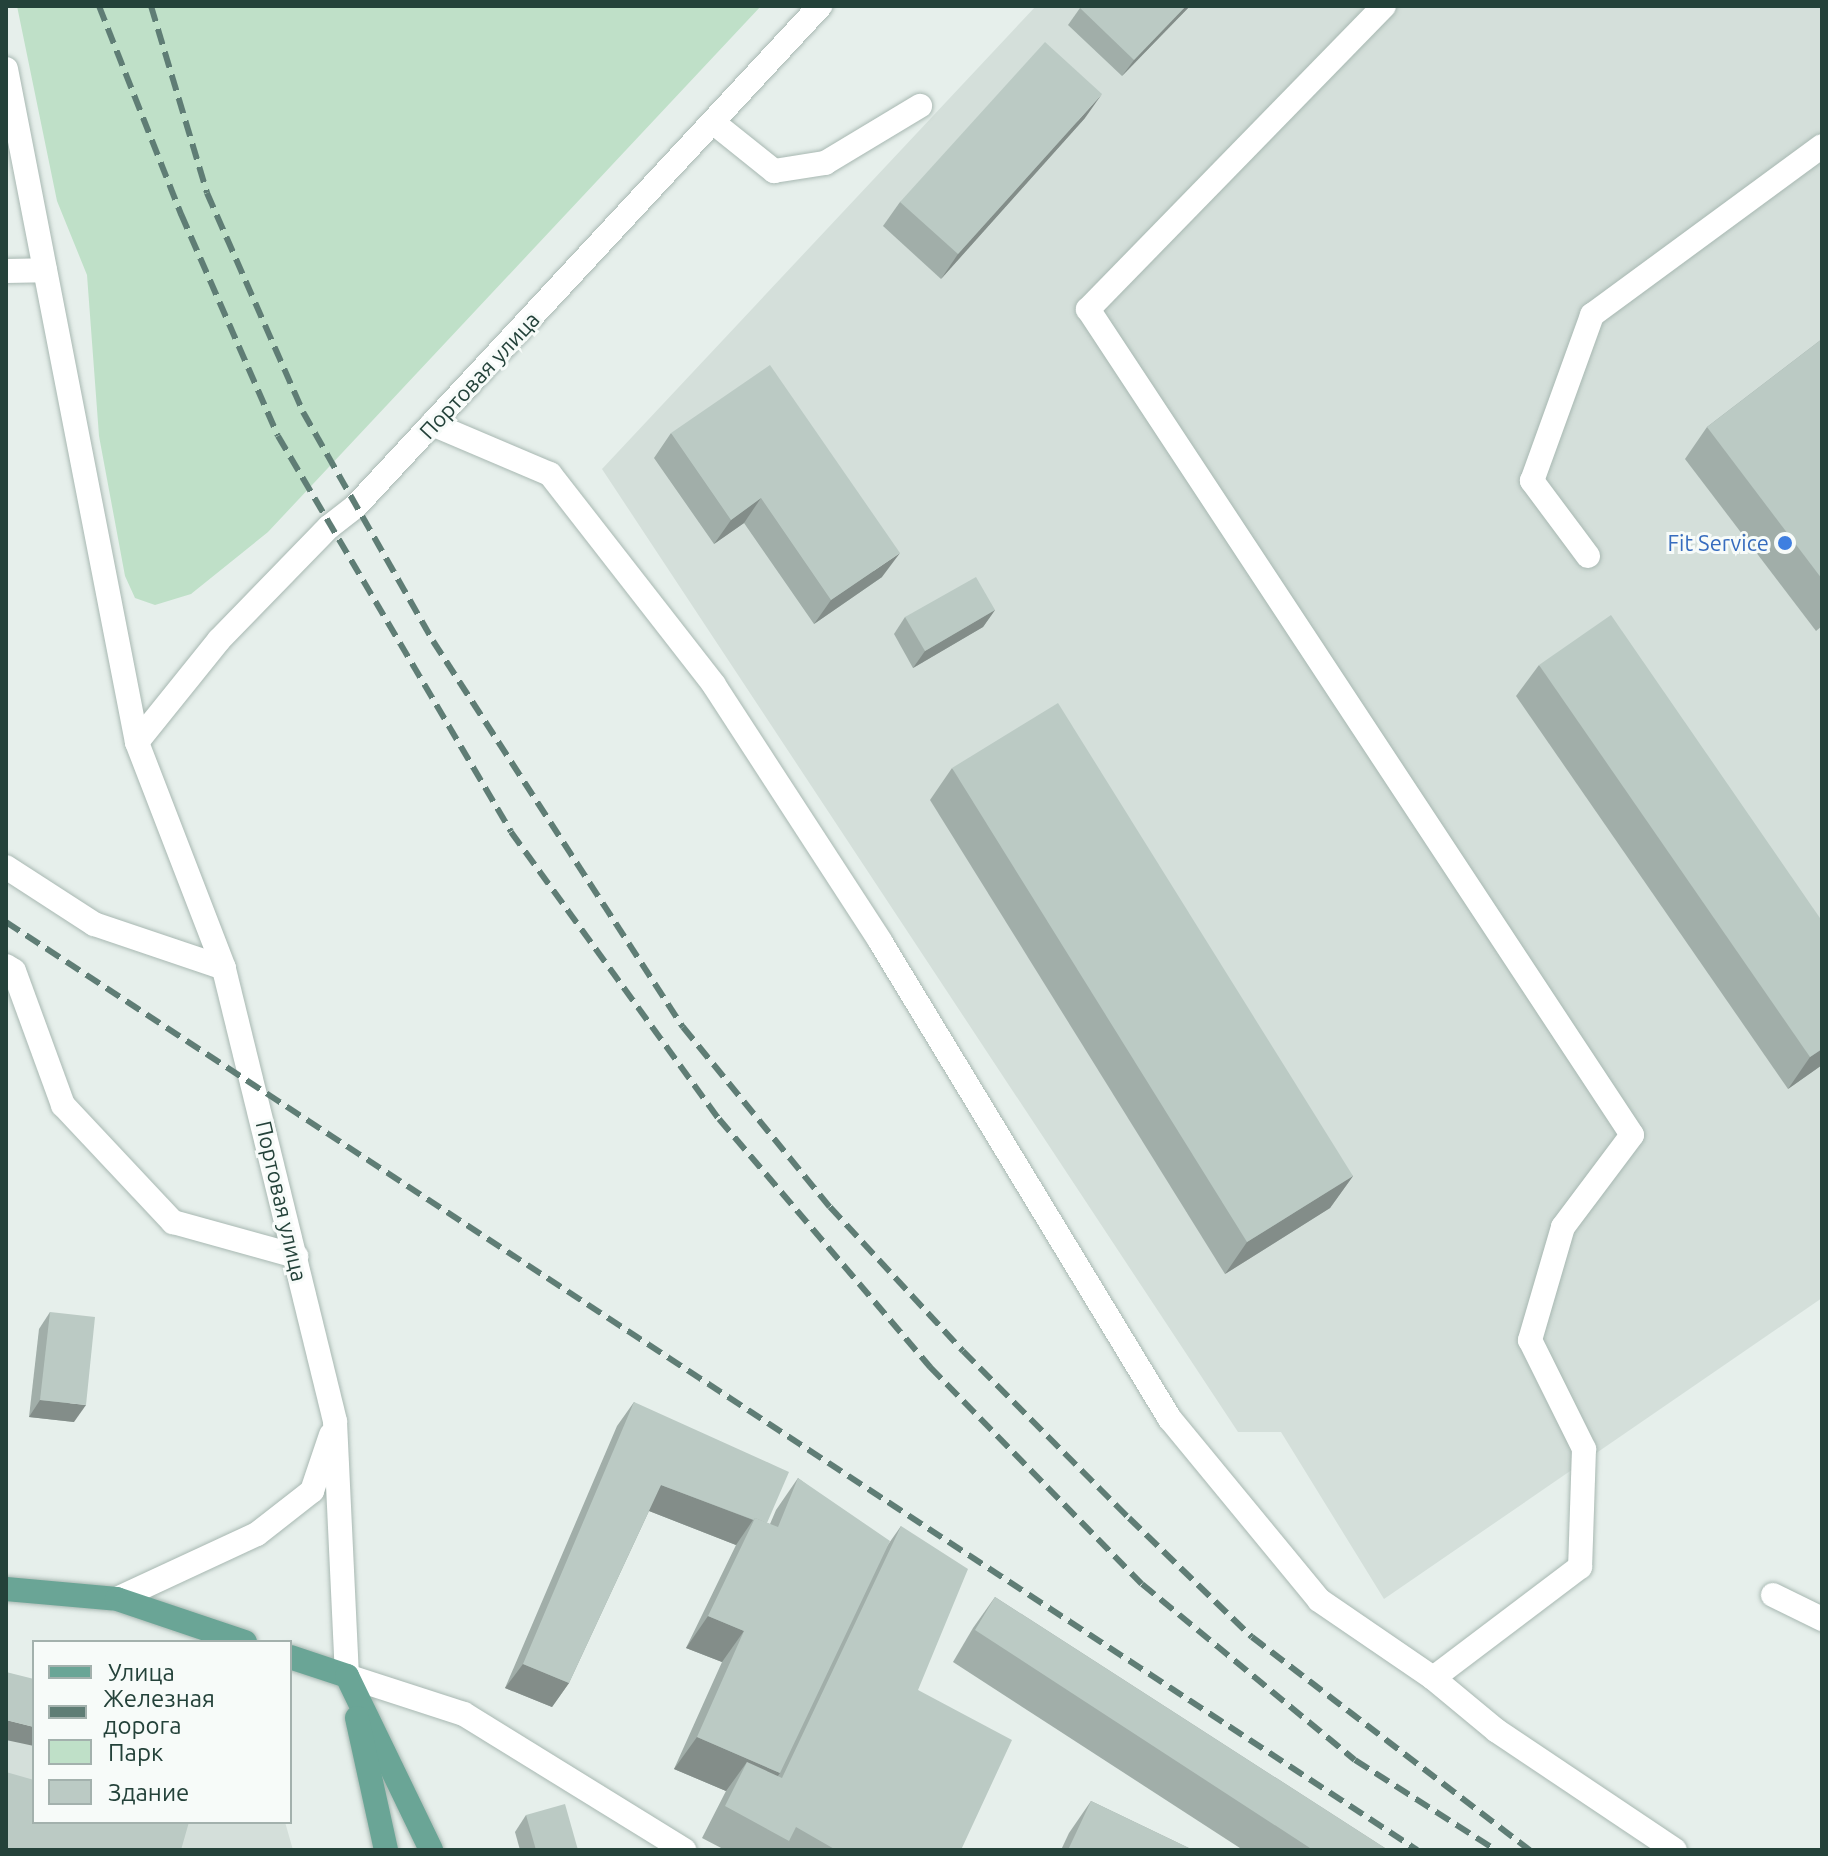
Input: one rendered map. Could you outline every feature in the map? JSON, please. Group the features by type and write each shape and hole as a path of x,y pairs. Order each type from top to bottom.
{"main road":[{"path":"6,1589 117,1599 239,1640"},
{"path":"292,1658 347,1676"},
{"name":"Портовая улица","path":"347,1676 386,1850"},
{"name":"Портовая улица","path":"347,1676 431,1850"}],"street":[{"name":"Портовая улица","path":"137,742 219,640 329,527 355,507 820,6"},
{"path":"1384,6 1088,309 1632,1135 1563,1227 1530,1340 1584,1449 1580,1567 1433,1678"},
{"name":"Портовая улица","path":"6,69 137,742 224,968 335,1421 347,1676"},
{"path":"714,123 774,171 825,163 920,106"},
{"path":"1588,556 1532,481 1592,315 1822,146"},
{"path":"6,271 45,270"},
{"path":"432,424 550,474 714,685 880,941 1170,1419 1319,1600 1433,1678 1497,1731 1675,1850"},
{"path":"6,867 94,924 224,968"},
{"path":"6,966 14,971 63,1105 173,1222 296,1256"},
{"path":"117,1599 257,1534 312,1491 335,1421"},
{"path":"1773,1595 1822,1619"},
{"path":"347,1676 464,1714 684,1850"}],"shaded area":[{"path":"1036,6 1822,6 1822,1298 1384,1599 1281,1432 1238,1432 602,469"},
{"path":"6,1672 32,1680 32,1824 286,1824 293,1850 6,1850"}],"green space":[{"path":"17,6 761,6 268,532 191,594 155,605 135,598 125,576 99,436 87,275 57,201"}],"building":[{"path":"1186,6 1134,60 1080,8"},
{"path":"1045,42 1102,94 958,254 900,202"},
{"name":"Fit Service","path":"1822,339 1822,579 1707,427"},
{"path":"770,365 900,553 831,600 761,498 731,520 671,433"},
{"path":"976,577 995,610 925,651 905,617"},
{"path":"1611,615 1822,921 1822,1049 1810,1057 1539,665"},
{"path":"1058,703 1353,1176 1247,1242 952,768"},
{"path":"50,1312 95,1317 86,1405 40,1400"},
{"path":"634,1402 789,1472 767,1523 661,1485 569,1683 523,1664"},
{"path":"798,1478 890,1541 780,1773 697,1737 744,1631 708,1616 755,1518 778,1527"},
{"path":"901,1526 968,1569 918,1690 1012,1740 961,1850 836,1850 796,1827 789,1841 725,1806 747,1762 782,1778"},
{"path":"995,1597 1388,1850 1313,1850 975,1630"},
{"path":"6,1672 32,1678 32,1726 6,1720"},
{"path":"6,1772 32,1779 32,1824 188,1824 181,1850 6,1850"},
{"path":"1091,1801 1193,1850 1068,1850"},
{"path":"565,1804 578,1850 536,1850 526,1815"}],"railway":[{"path":"99,6 181,214 278,436 511,832 719,1119 930,1367 1142,1584 1355,1760 1496,1850"},
{"path":"151,6 207,193 303,412 433,641 683,1027 830,1207 963,1351 1129,1518 1252,1637 1530,1850"},
{"path":"6,922 1417,1850"}],"place":[{"name":"Fit Service","path":"1785,543"}]}
